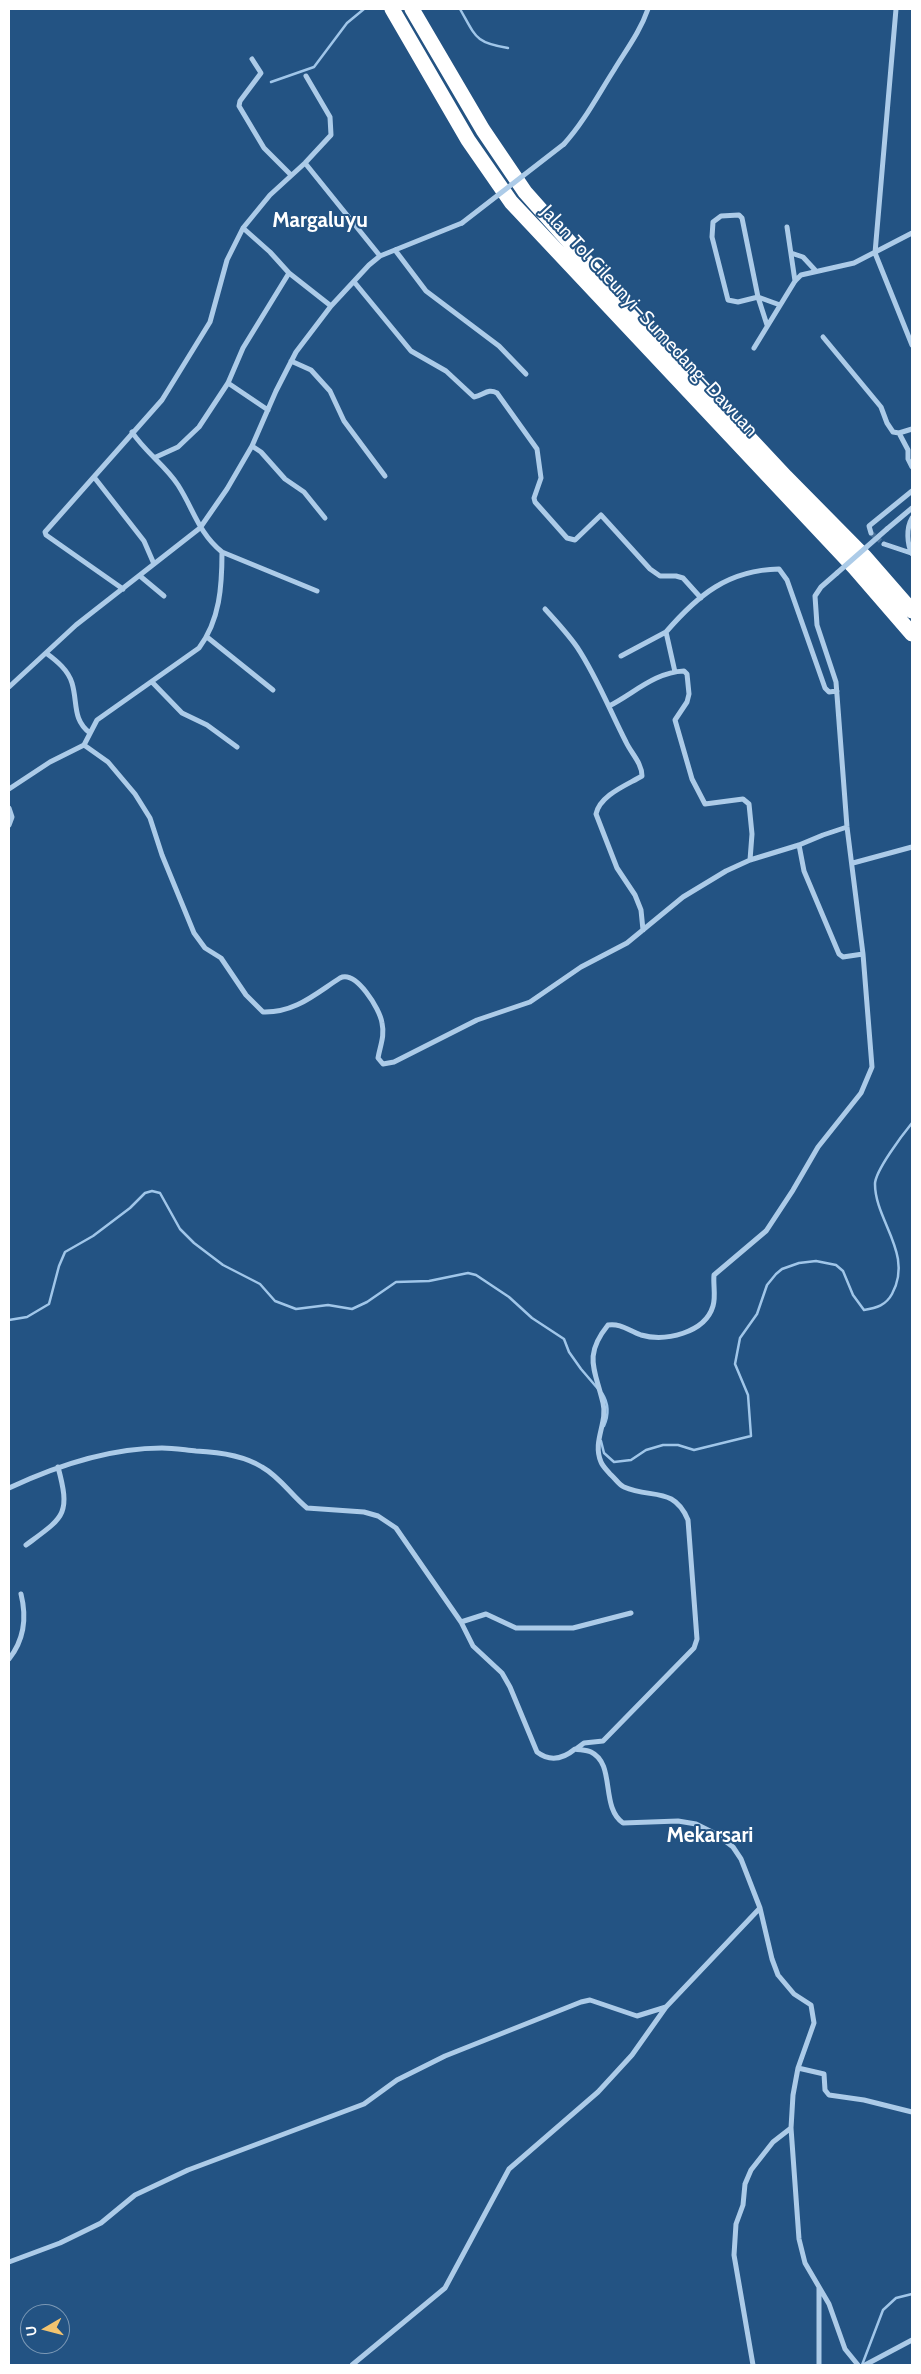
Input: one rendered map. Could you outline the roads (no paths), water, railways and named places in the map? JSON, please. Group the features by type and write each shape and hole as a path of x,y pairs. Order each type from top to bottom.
{"highway":[{"name":"Jalan Tol Cileunyi–Sumedang–Dawuan","path":"392,9 468,140 511,202 854,567 912,634"},
{"name":"Jalan Tol Cileunyi–Sumedang–Dawuan","path":"412,9 483,130 525,192 627,307 786,478 864,556 912,611"}],"street":[{"path":"9,687 76,625 200,528 227,489 252,446 291,361 331,306 369,265 380,256 462,223 564,144 579,128 615,67 626,54 648,9"},
{"path":"896,9 875,253 912,346"},
{"path":"252,59 261,73 240,101 240,106 264,148 291,175"},
{"path":"123,589 45,534 132,432 162,400 199,343 210,322 227,260 243,228 270,194 305,163 331,135 330,117 306,76"},
{"path":"305,163 380,256"},
{"path":"767,325 758,297 742,218 739,215 721,216 713,222 712,237 728,300 738,302 758,297 780,304"},
{"path":"787,227 794,281"},
{"path":"243,228 270,252 288,273 331,306"},
{"path":"754,348 794,281 801,275 815,270 854,263 912,233"},
{"path":"396,250 426,291 499,346 526,374"},
{"path":"791,253 803,257 815,270"},
{"path":"156,457 178,447 199,427 228,383 243,348 288,273"},
{"path":"354,283 411,351 446,371 474,397 492,390 497,393 537,449 541,478 534,498 535,502 567,538 575,540 602,515 650,569 660,576 683,578 701,598"},
{"path":"823,337 881,407 887,423 893,432 899,433 912,429"},
{"path":"291,361 311,370 330,392 344,421 385,476"},
{"path":"228,383 268,410"},
{"path":"132,432 156,457 178,485 200,528 209,541 222,552 317,591"},
{"path":"899,433 908,450 908,459 912,467"},
{"path":"252,446 261,452 285,479 304,492 325,518"},
{"path":"94,477 144,541 154,564"},
{"path":"871,533 869,526 912,491"},
{"path":"9,1488 58,1467 118,1451 162,1448 207,1451 244,1459 262,1466 278,1478 307,1508 364,1512 378,1516 396,1528 461,1622 473,1646 502,1673 510,1686 537,1752 551,1759 568,1755 584,1743 603,1741 694,1648 697,1639 688,1520 678,1503 659,1494 624,1487 603,1467 597,1447 606,1412 592,1363 596,1345 608,1325 616,1324 641,1335 674,1338 687,1332 704,1318 713,1306 714,1275 766,1231 794,1190 818,1147 861,1093 872,1067 863,954 847,827 836,682 817,625 815,596 821,587 912,508"},
{"path":"912,518 908,535 912,553"},
{"path":"884,544 912,553"},
{"path":"9,789 50,762 84,745 97,720 192,654 207,637 216,618 222,578 222,552"},
{"path":"621,656 666,632 682,613 728,578 779,568 788,580 826,691 837,692"},
{"path":"140,576 164,596"},
{"path":"546,609 576,646 642,770 642,776 604,800 598,807 596,814 617,868 635,895 641,910 643,930"},
{"path":"666,632 675,672"},
{"path":"207,637 273,690"},
{"path":"812,647 823,643"},
{"path":"46,653 59,663 71,682 81,726 90,733"},
{"path":"609,706 647,683 675,672 684,671 687,674 689,694 687,702 676,716 675,722 697,792 708,805 743,799 749,804 752,834 750,860"},
{"path":"152,682 182,713 207,725 237,746"},
{"path":"84,745 108,762 135,794 150,818 162,855 194,932 205,948 221,958 246,996 263,1012 270,1012 306,1002 340,978 344,976 351,978 358,982 381,1017 383,1038 378,1058 383,1064 394,1062 477,1020 530,1002 581,967 627,943 683,897 726,870 750,860 799,846 823,834 847,827"},
{"path":"9,808 12,817 9,825"},
{"path":"799,846 807,879 839,954 843,957 863,954"},
{"path":"853,863 912,847"},
{"path":"26,1544 54,1525 63,1513 65,1494 58,1467"},
{"path":"9,1659 21,1638 25,1618 21,1594"},
{"path":"461,1622 486,1614 516,1628 573,1628 631,1613"},
{"path":"575,1749 592,1752 601,1762 608,1786 610,1808 616,1818 623,1823 678,1821 696,1824 716,1834 733,1847 742,1858 760,1908 772,1959 778,1974 794,1994 811,2005 814,2012 814,2023 798,2068 792,2095 791,2128 798,2239 805,2264 829,2304 845,2349 856,2364"},
{"path":"352,2365 445,2288 508,2169 598,2092 632,2055 666,2007 760,1908"},
{"path":"9,2262 60,2243 102,2223 135,2195 188,2170 364,2104 397,2080 482,2040 590,2000 637,2016 666,2007"},
{"path":"798,2068 824,2074 825,2090 830,2095 864,2100 912,2112"},
{"path":"753,2365 734,2255 735,2232 743,2205 745,2184 751,2170 773,2142 791,2128"},
{"path":"819,2287 819,2365"},
{"path":"865,2365 912,2340"}],"waterway":[{"path":"271,82 314,67 347,23 364,9"},
{"path":"460,9 478,37 489,44 508,48"},
{"path":"601,1441 604,1453 614,1462 631,1460 646,1450 663,1445 678,1445 694,1450 751,1436 748,1395 735,1364 740,1338 757,1314 767,1285 782,1269 799,1263 816,1261 836,1265 843,1271 853,1295 864,1310 877,1307 887,1301 898,1279 899,1265 892,1238 877,1198 875,1184 884,1162 912,1123"},
{"path":"9,1320 27,1317 49,1304 59,1266 65,1252 93,1236 130,1208 145,1193 152,1191 160,1193 180,1229 194,1243 223,1265 260,1284 275,1301 296,1309 328,1305 352,1309 367,1302 396,1282 429,1281 468,1273 476,1275 509,1297 532,1318 564,1339 569,1352 599,1390"},
{"path":"602,1393 606,1401 607,1410 604,1426"},
{"path":"862,2365 883,2310 896,2298 912,2294"}],"tunnel":[{"path":"871,533 884,544"}],"district":[{"name":"Margaluyu","path":"320,221"},
{"name":"Mekarsari","path":"710,1836"}]}
